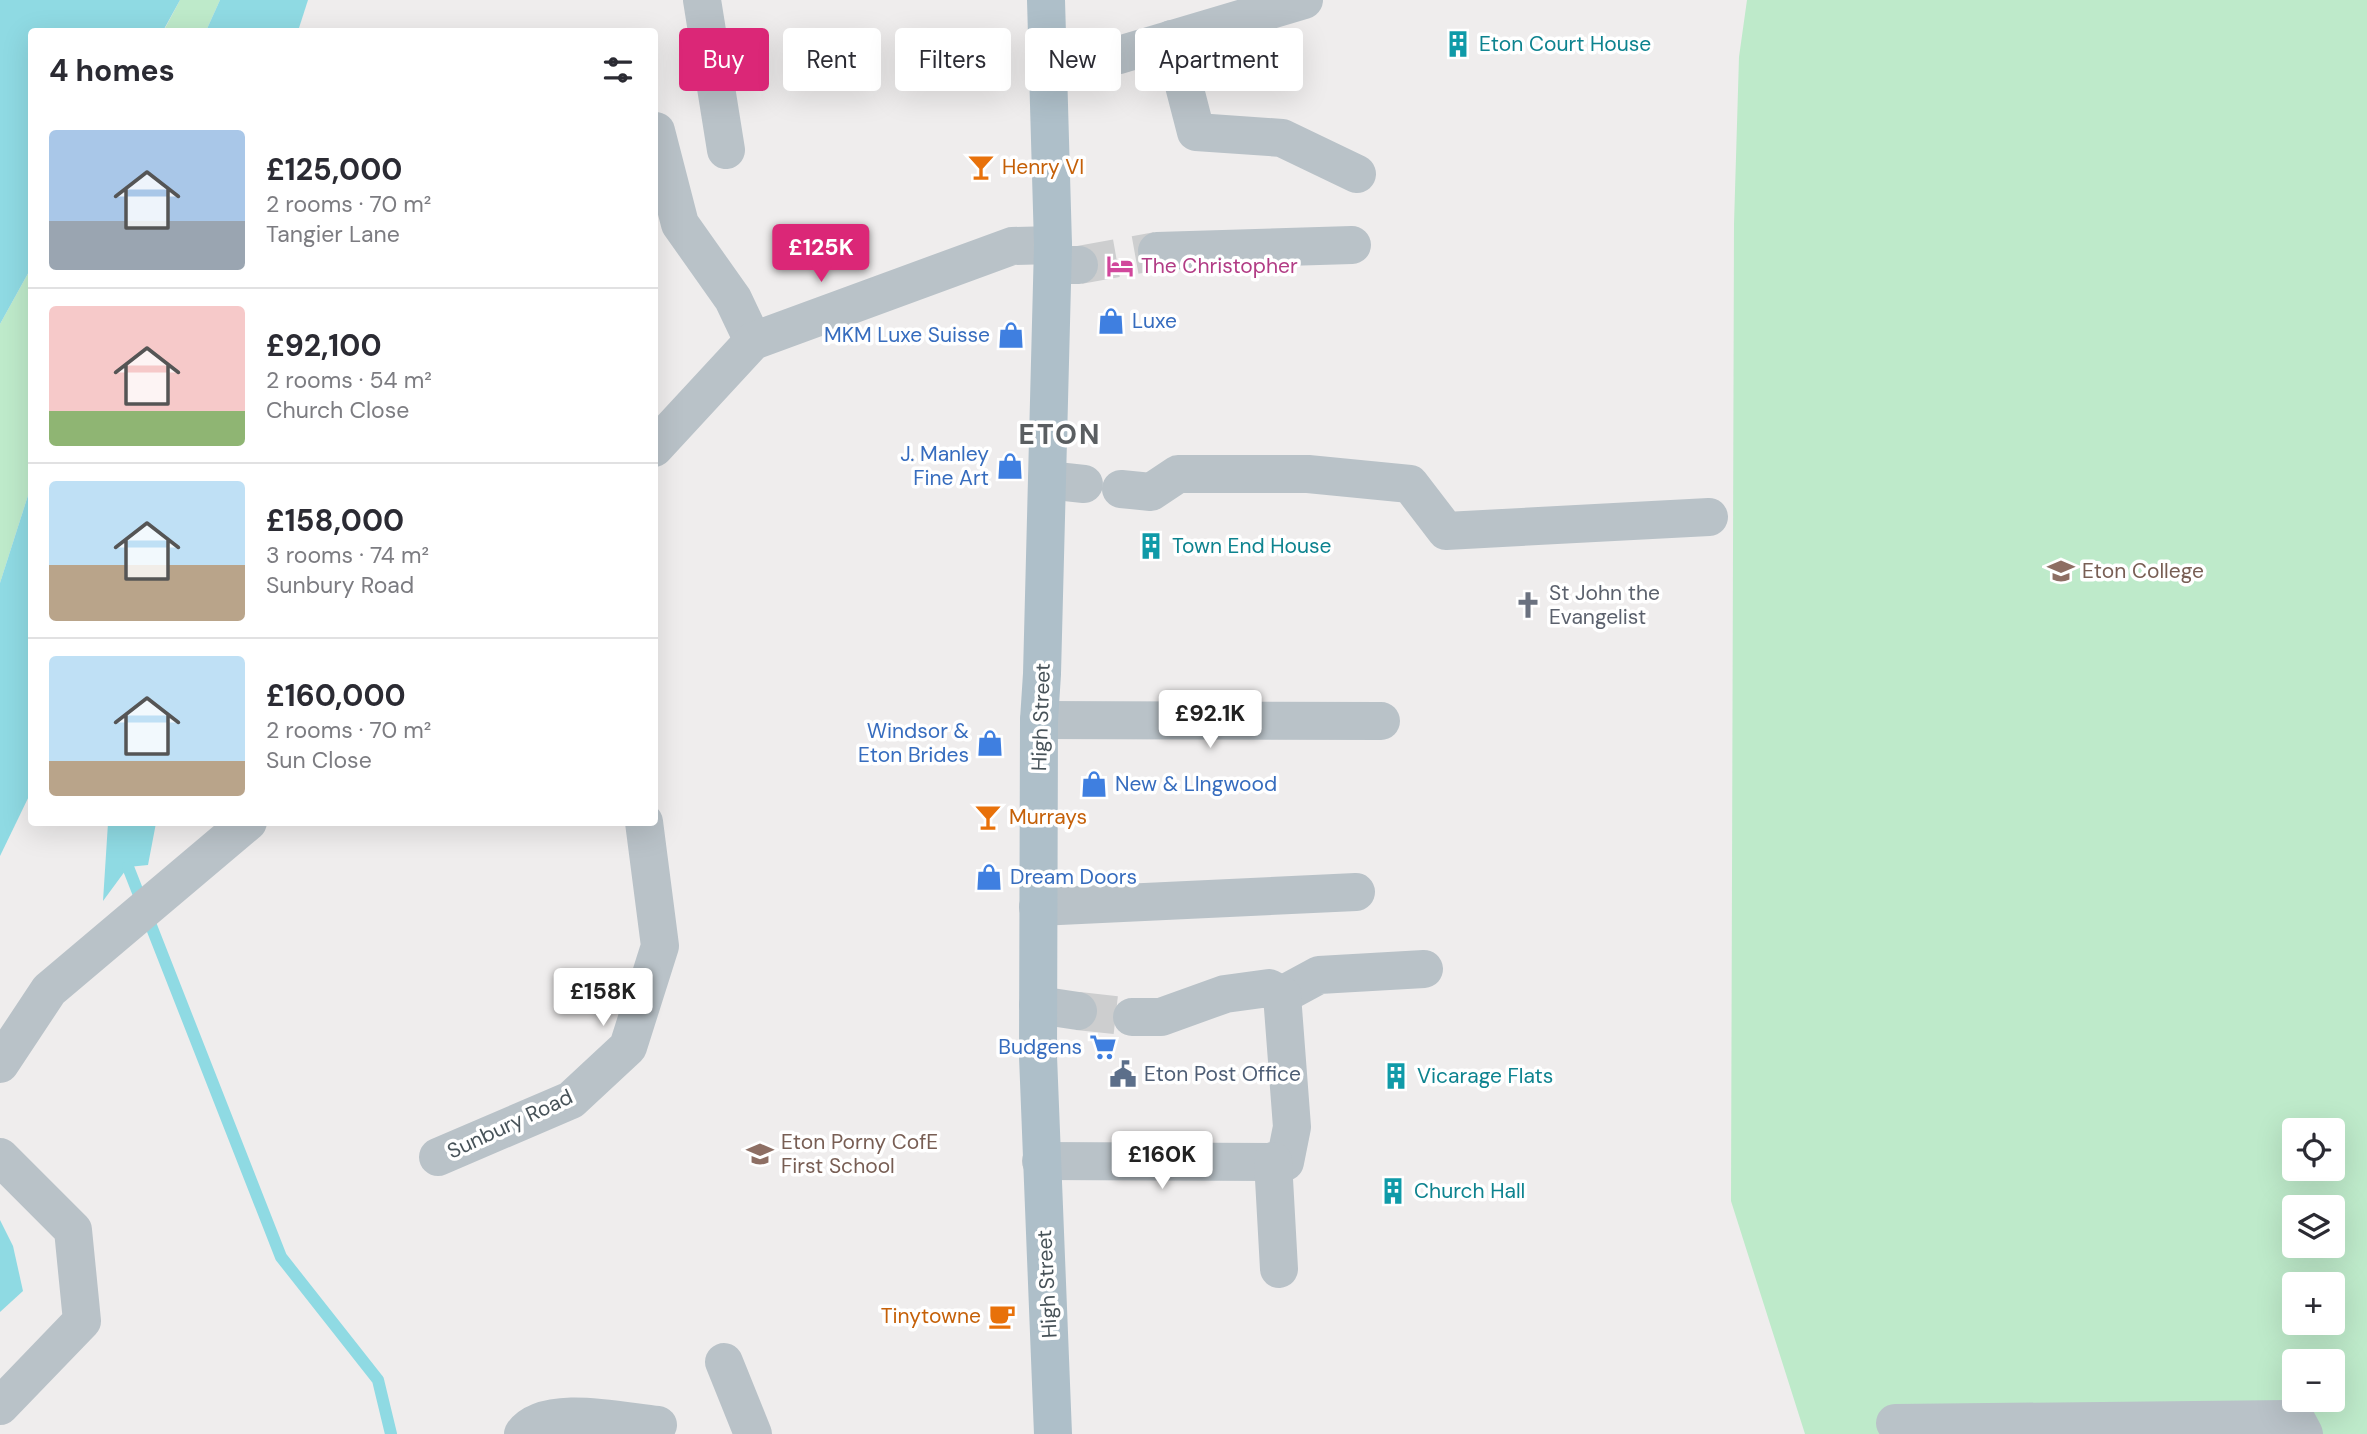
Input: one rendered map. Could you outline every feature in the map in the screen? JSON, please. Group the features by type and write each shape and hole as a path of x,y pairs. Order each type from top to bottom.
{"main road":[{"name":"High Street","path":"1046,0 1047,28"},
{"name":"High Street","path":"1051,91 1061,259 1065,482 1039,720 1038,1005 1041,1161 1054,1434"}],"street":[{"path":"702,0 726,150"},
{"path":"1209,28 1304,0"},
{"path":"1185,91 1196,132 1282,138 1357,174"},
{"path":"658,139 680,224 733,299 753,341"},
{"path":"1157,251 1352,245"},
{"path":"658,444 753,341 1012,246 1061,259"},
{"path":"1121,489 1151,492 1178,474 1308,474 1410,484 1446,531 1709,517"},
{"path":"1039,720 1381,721"},
{"path":"0,1064 49,990 243,826"},
{"name":"Sunbury Road","path":"438,1157 571,1100 628,1047 660,946 644,826"},
{"path":"1038,906 1356,892"},
{"path":"1282,995 1319,975 1424,969"},
{"path":"1132,1017 1161,1017 1225,993 1269,988 1282,995"},
{"path":"1279,1269 1279,1161 1292,1128 1282,995"},
{"path":"1038,1005 1079,1011"},
{"path":"0,1157 73,1230 82,1321 0,1406"},
{"path":"1041,1161 1279,1161"},
{"path":"724,1362 753,1434"},
{"path":"523,1434 528,1426 544,1419 565,1416 658,1425"},
{"path":"1895,1423 2296,1419 2304,1434"}],"green space":[{"path":"180,0 220,0 207,28 165,28"},
{"name":"Eton College","path":"1747,0 2367,0 2367,1434 1805,1434 1731,1201 1734,224 1739,57"},
{"path":"28,273 28,495 0,583 0,324"}],"water":[{"path":"0,0 180,0 165,28 28,28 28,273 0,324"},
{"path":"220,0 308,0 299,28 207,28"},
{"path":"28,495 28,798 0,856 0,583"},
{"path":"108,826 155,826 148,865 128,867 103,901"},
{"path":"0,1220 13,1246 23,1291 0,1312"}],"waterway":[{"path":"128,867 281,1257 378,1380 391,1434"}],"tunnel":[{"path":"1079,265 1157,251"},
{"path":"1078,1011 1132,1017"}],"place":[{"name":"Eton Court House","path":"1458,44"},
{"name":"Henry VI","path":"981,167"},
{"name":"The Christopher","path":"1120,266"},
{"name":"Luxe","path":"1111,321"},
{"name":"MKM Luxe Suisse","path":"1011,335"},
{"name":"J. Manley Fine Art","path":"1010,466"},
{"name":"Town End House","path":"1151,546"},
{"name":"Eton College","path":"2061,571"},
{"name":"St John the Evangelist","path":"1528,605"},
{"name":"Windsor & Eton Brides","path":"990,743"},
{"name":"New & LIngwood","path":"1094,784"},
{"name":"Murrays","path":"988,817"},
{"name":"Dream Doors","path":"989,877"},
{"name":"Budgens","path":"1103,1047"},
{"name":"Eton Post Office","path":"1123,1074"},
{"name":"Vicarage Flats","path":"1396,1076"},
{"name":"Eton Porny CofE First School","path":"760,1154"},
{"name":"Church Hall","path":"1393,1191"},
{"name":"Tinytowne","path":"1002,1316"}],"district":[{"name":"ETON","path":"1060,434"}]}
